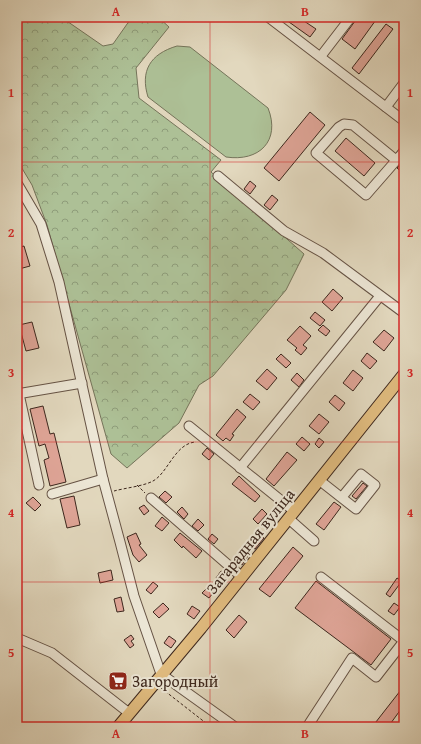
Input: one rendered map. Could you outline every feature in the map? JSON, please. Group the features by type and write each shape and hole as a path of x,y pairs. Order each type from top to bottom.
{"main road":[{"name":"Загарадная вуліца","path":"118,727 242,577 404,374"}],"street":[{"path":"268,17 404,121"},
{"path":"320,56 351,17"},
{"path":"386,107 404,83"},
{"path":"396,160 353,125 344,124 339,127 316,153 366,195 396,160 404,150"},
{"path":"218,176 284,231 323,253 404,313"},
{"path":"17,183 41,224 59,282 103,479 158,679 235,727"},
{"path":"240,468 380,296"},
{"path":"39,485 18,394 82,383"},
{"path":"190,426 240,468 291,515 314,540"},
{"path":"52,494 103,479"},
{"path":"319,480 342,497"},
{"path":"151,498 242,577"},
{"path":"307,727 352,658 376,677 404,641 321,577"},
{"path":"17,638 52,653 129,713"}],"path":[{"path":"108,493 154,480 178,452 189,442 209,442"},
{"path":"137,485 151,498"},
{"path":"158,679 211,727"}],"green space":[{"path":"17,17 61,17 103,46 113,44 132,17 158,17 169,27 136,68 139,98 221,160 211,172 304,254 286,290 213,376 199,385 179,423 127,468 111,454 47,225 32,185 17,160"},
{"path":"177,46 190,47 268,108 272,130 264,147 248,156 238,158 226,157 148,97 145,79 149,65 160,54"}],"building":[{"path":"282,17 298,17 316,29 310,37"},
{"path":"358,17 378,17 355,49 342,39"},
{"path":"386,24 393,29 359,74 352,68"},
{"path":"310,112 325,125 279,181 264,168"},
{"path":"346,138 375,163 364,176 335,151"},
{"path":"404,161 404,174 397,168"},
{"path":"250,181 256,186 250,194 244,189"},
{"path":"272,195 278,200 270,210 264,205"},
{"path":"24,246 30,266 19,269 17,248"},
{"path":"333,289 343,298 332,311 322,302"},
{"path":"315,312 325,320 320,326 310,318"},
{"path":"32,322 39,348 26,351 19,325"},
{"path":"323,325 330,331 326,336 318,330"},
{"path":"300,326 311,336 303,345 307,348 301,355 295,350 297,348 287,340"},
{"path":"384,330 394,338 384,351 373,342"},
{"path":"367,353 377,361 370,369 361,361"},
{"path":"281,354 291,363 286,368 276,359"},
{"path":"267,369 277,378 267,390 256,381"},
{"path":"353,370 363,378 353,391 343,383"},
{"path":"297,373 304,380 299,387 291,380"},
{"path":"250,394 260,402 253,410 243,402"},
{"path":"335,395 345,403 339,411 329,402"},
{"path":"43,406 50,434 54,433 66,482 50,486 44,460 49,458 45,444 39,446 30,409"},
{"path":"237,409 246,417 232,434 234,435 230,441 226,438 223,441 216,435"},
{"path":"319,414 329,422 319,434 309,426"},
{"path":"302,437 310,444 304,451 296,444"},
{"path":"319,438 324,442 319,448 315,444"},
{"path":"207,448 214,454 209,460 202,454"},
{"path":"287,452 297,460 274,486 266,479"},
{"path":"239,476 260,496 255,502 232,484"},
{"path":"363,483 367,486 356,499 352,496"},
{"path":"165,491 172,497 166,503 159,497"},
{"path":"74,496 80,525 67,528 60,499"},
{"path":"33,497 41,505 35,511 26,503"},
{"path":"334,502 341,507 324,530 316,524"},
{"path":"144,505 149,511 144,515 139,508"},
{"path":"182,507 188,514 184,519 177,512"},
{"path":"262,509 267,514 258,524 253,519"},
{"path":"162,517 169,523 162,531 155,526"},
{"path":"198,519 204,525 198,531 192,526"},
{"path":"136,533 141,544 139,545 147,555 139,562 133,555 127,537"},
{"path":"180,533 202,551 196,558 174,540"},
{"path":"212,534 218,539 214,544 208,539"},
{"path":"259,534 264,538 255,549 253,548 242,565 235,560 251,538 254,541"},
{"path":"293,547 303,556 270,597 259,589"},
{"path":"111,570 113,580 100,583 98,573"},
{"path":"221,571 228,576 223,583 216,578"},
{"path":"397,578 402,581 390,597 386,594"},
{"path":"316,581 391,639 371,665 295,608"},
{"path":"153,582 158,586 151,594 146,590"},
{"path":"207,588 213,593 209,598 202,593"},
{"path":"121,597 124,611 117,612 114,599"},
{"path":"163,603 169,609 159,618 153,612"},
{"path":"394,603 400,607 394,615 388,611"},
{"path":"192,606 200,611 194,619 187,614"},
{"path":"239,615 247,622 234,638 226,630"},
{"path":"131,635 134,639 131,641 134,645 130,648 124,640"},
{"path":"169,636 176,641 171,648 164,643"},
{"name":"Загородный","path":"118,674 125,680 118,688 111,681"},
{"path":"404,686 404,705 388,727 372,727"}],"place":[{"name":"Загородный","path":"118,681"}]}
